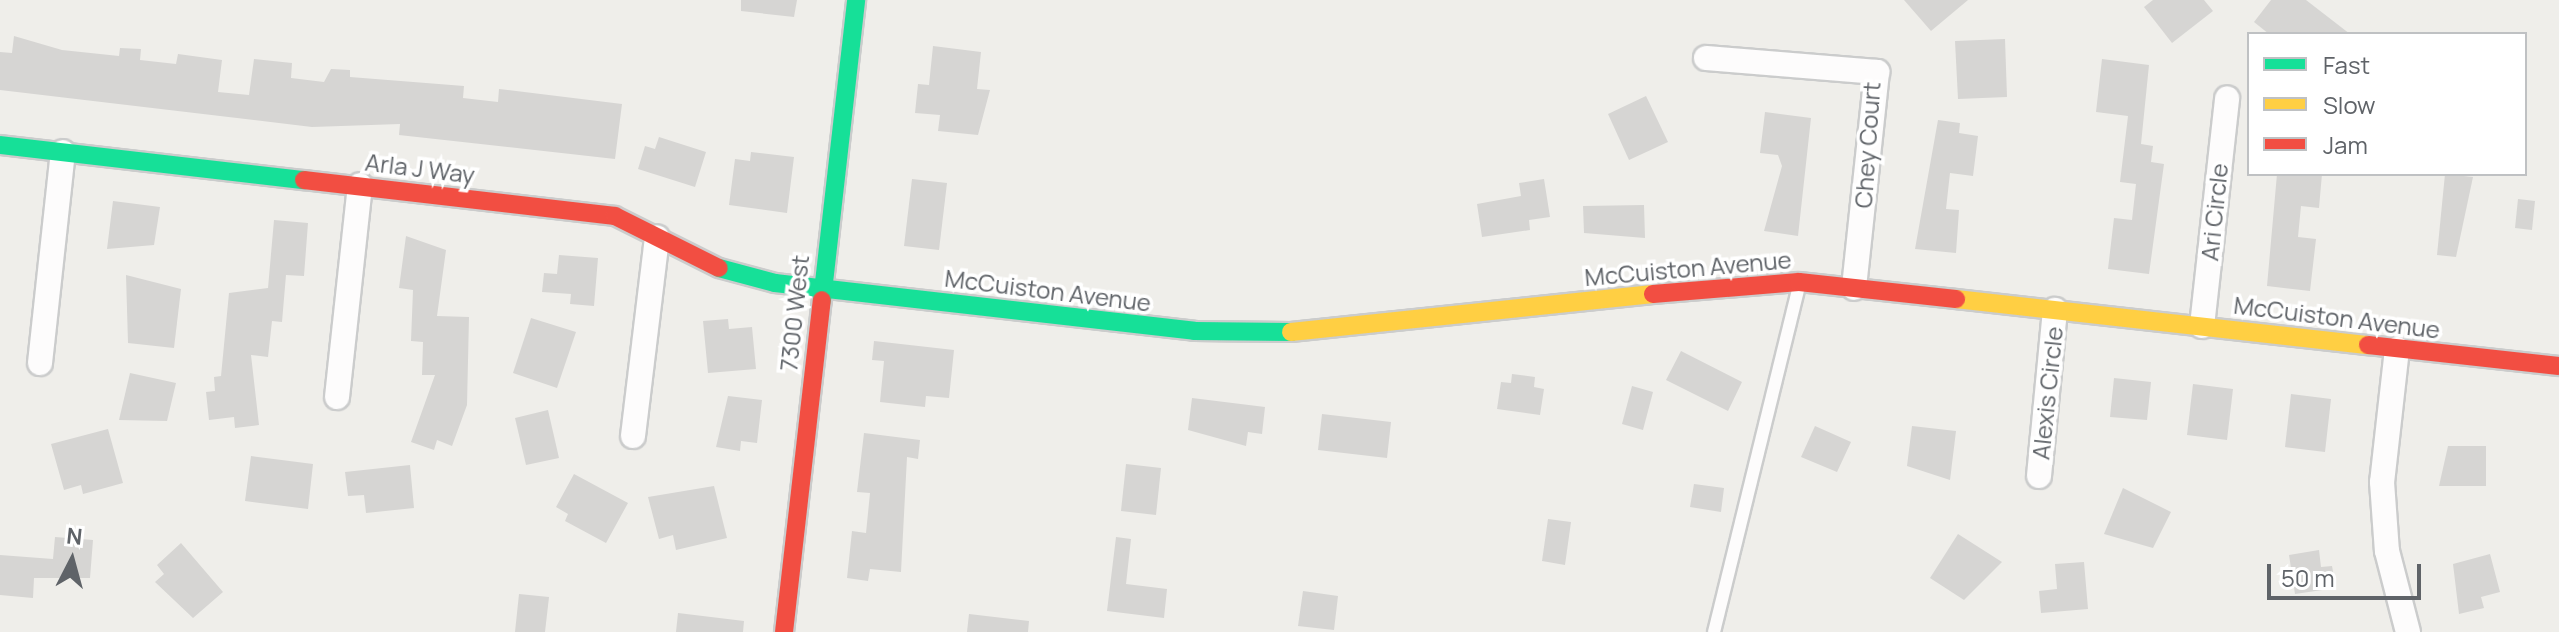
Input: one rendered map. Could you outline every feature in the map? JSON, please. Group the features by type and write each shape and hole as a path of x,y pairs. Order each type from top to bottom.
{"street":[{"name":"7300 West","path":"784,632 820,287 856,0"},
{"name":"Chey Court","path":"1706,58 1877,72 1854,288"},
{"name":"Ari Circle","path":"2202,326 2227,98"},
{"name":"Arla J Way","path":"0,145 615,216 724,271 820,287"},
{"path":"40,363 63,152"},
{"path":"337,397 360,185"},
{"path":"633,436 657,237"},
{"name":"McCuiston Avenue","path":"820,287 1262,336 1799,282 2559,366"},
{"name":"Alexis Circle","path":"2039,476 2055,310"},
{"path":"2397,349 2382,495 2408,632"}],"lane":[{"path":"1714,632 1799,282"}],"building":[{"path":"741,0 797,0 794,17 741,11"},
{"path":"1904,0 1968,0 1931,31"},
{"path":"2153,0 2204,0 2213,11 2172,43 2144,7"},
{"path":"2271,0 2306,0 2347,32 2266,32 2254,22"},
{"path":"14,36 62,50 119,56 120,48 141,49 140,60 176,64 178,54 222,60 218,92 249,95 254,59 292,63 291,78 324,82 331,69 350,70 350,77 464,86 463,98 498,102 499,89 622,104 615,159 399,135 400,124 312,127 0,90 0,52 12,53"},
{"path":"2005,39 2007,97 1958,99 1955,41"},
{"path":"933,46 981,52 977,89 990,90 978,135 938,131 940,115 915,113 918,84 929,85"},
{"path":"2102,59 2149,65 2141,144 2153,146 2151,162 2164,164 2149,274 2108,269 2114,218 2132,220 2136,184 2120,182 2128,116 2096,112"},
{"path":"1646,96 1668,142 1629,160 1608,114"},
{"path":"1765,112 1811,118 1798,236 1764,231 1782,166 1778,155 1760,153"},
{"path":"1938,120 1960,123 1959,133 1978,136 1973,176 1950,173 1946,209 1959,210 1956,253 1915,249"},
{"path":"659,137 706,152 695,187 638,169 645,146 655,149"},
{"path":"751,152 794,157 787,213 729,205 735,159 750,161"},
{"path":"2277,176 2322,176 2319,208 2301,206 2298,237 2316,239 2310,291 2267,286"},
{"path":"2445,176 2473,177 2456,257 2437,255"},
{"path":"912,179 947,183 939,250 904,246"},
{"path":"1544,179 1550,217 1529,220 1530,230 1482,237 1477,204 1521,196 1519,183"},
{"path":"2518,199 2535,201 2532,230 2515,228"},
{"path":"113,201 160,207 154,245 107,249"},
{"path":"1644,205 1645,238 1584,233 1583,206"},
{"path":"274,220 308,223 304,276 286,275 282,322 272,321 268,357 251,355 259,425 235,428 234,417 209,420 206,392 215,391 214,377 221,376 229,293 268,288"},
{"path":"406,236 446,250 437,316 469,317 467,405 452,446 437,440 434,450 411,442 435,375 422,375 423,342 411,341 413,290 399,288"},
{"path":"559,255 598,258 594,306 570,304 571,294 542,292 544,273 557,274"},
{"path":"126,275 181,289 174,348 128,343"},
{"path":"531,318 576,332 557,388 513,373"},
{"path":"728,319 729,329 752,327 756,369 708,373 703,321"},
{"path":"874,341 954,350 949,398 926,396 925,407 880,402 884,361 872,360"},
{"path":"1681,351 1742,382 1728,411 1666,380"},
{"path":"130,373 176,383 167,421 119,420"},
{"path":"1512,374 1535,377 1534,387 1544,389 1540,415 1497,409 1501,382 1511,383"},
{"path":"2114,378 2151,382 2147,420 2110,417"},
{"path":"2193,384 2233,389 2227,440 2187,435"},
{"path":"1632,386 1653,392 1643,430 1622,424"},
{"path":"2291,394 2331,399 2325,452 2285,447"},
{"path":"728,396 762,400 757,443 741,441 740,451 716,447"},
{"path":"1192,398 1265,407 1262,434 1248,432 1246,446 1188,430"},
{"path":"548,410 559,458 526,465 515,418"},
{"path":"1322,414 1391,422 1387,458 1318,450"},
{"path":"1815,426 1851,442 1837,472 1801,457"},
{"path":"1912,426 1956,431 1950,480 1907,466"},
{"path":"108,429 123,483 83,494 81,485 64,490 51,444"},
{"path":"864,433 920,440 918,459 907,457 901,572 870,569 868,581 847,578 852,531 866,533 870,493 857,492"},
{"path":"2448,446 2486,446 2486,486 2439,486"},
{"path":"251,456 313,464 308,509 245,501"},
{"path":"1126,464 1161,468 1156,515 1121,511"},
{"path":"410,465 414,508 366,513 364,495 348,496 345,472"},
{"path":"574,474 628,503 606,543 565,521 568,514 556,507"},
{"path":"1694,484 1724,488 1721,512 1690,507"},
{"path":"714,486 727,538 676,550 673,535 659,539 648,497"},
{"path":"2123,488 2171,512 2153,548 2104,534"},
{"path":"1548,519 1571,522 1565,565 1542,561"},
{"path":"1958,534 2002,562 1964,600 1930,578"},
{"path":"55,537 93,540 90,578 34,578 33,598 0,595 0,555 53,559"},
{"path":"1116,537 1131,539 1126,584 1167,589 1164,618 1107,611"},
{"path":"181,543 223,592 193,618 155,582 164,574 157,565"},
{"path":"2319,550 2321,567 2332,566 2336,588 2295,594 2289,555"},
{"path":"2490,554 2500,592 2481,597 2484,608 2459,614 2453,564"},
{"path":"2084,562 2088,609 2041,613 2039,591 2057,589 2055,564"},
{"path":"1303,591 1338,596 1334,630 1298,626"},
{"path":"519,594 549,597 545,632 515,632"},
{"path":"678,613 744,621 743,632 676,632"},
{"path":"969,614 1029,621 1028,632 967,632"}],"traffic: fast":[{"path":"822,300 856,0"},
{"path":"0,145 304,180"},
{"path":"719,268 775,283 1194,331 1291,332"}],"traffic: slow":[{"path":"1291,332 1653,294"},
{"path":"1956,299 2368,345"}],"traffic: jam":[{"path":"304,180 615,216 719,268"},
{"path":"1653,294 1799,282 1956,299"},
{"path":"784,632 822,300"},
{"path":"2368,345 2559,366"}]}
